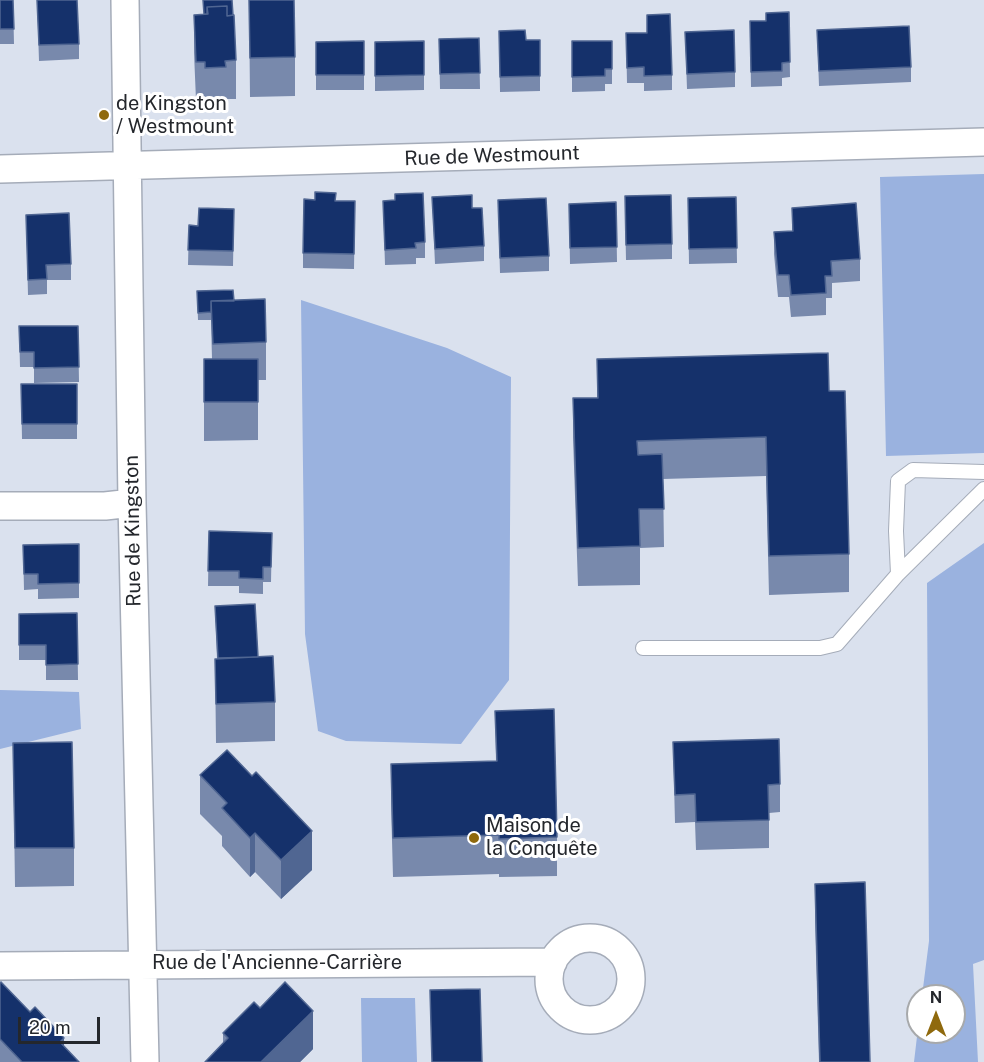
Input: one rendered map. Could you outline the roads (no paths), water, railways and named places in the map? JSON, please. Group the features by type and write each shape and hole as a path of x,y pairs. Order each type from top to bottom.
{"street":[{"name":"Rue de Kingston","path":"125,0 132,503 145,1062"},
{"name":"Rue de Westmount","path":"0,169 984,142"},
{"path":"0,506 105,506 132,503"},
{"name":"Rue de l'Ancienne-Carrière","path":"0,966 553,962"}],"lane":[{"path":"898,574 896,531 898,481 913,470 984,472"},
{"path":"643,648 820,648 837,644 898,574 984,489"}],"place":[{"name":"de Kingston / Westmount","path":"104,115"},
{"name":"Maison de la Conquête","path":"474,838"}]}
